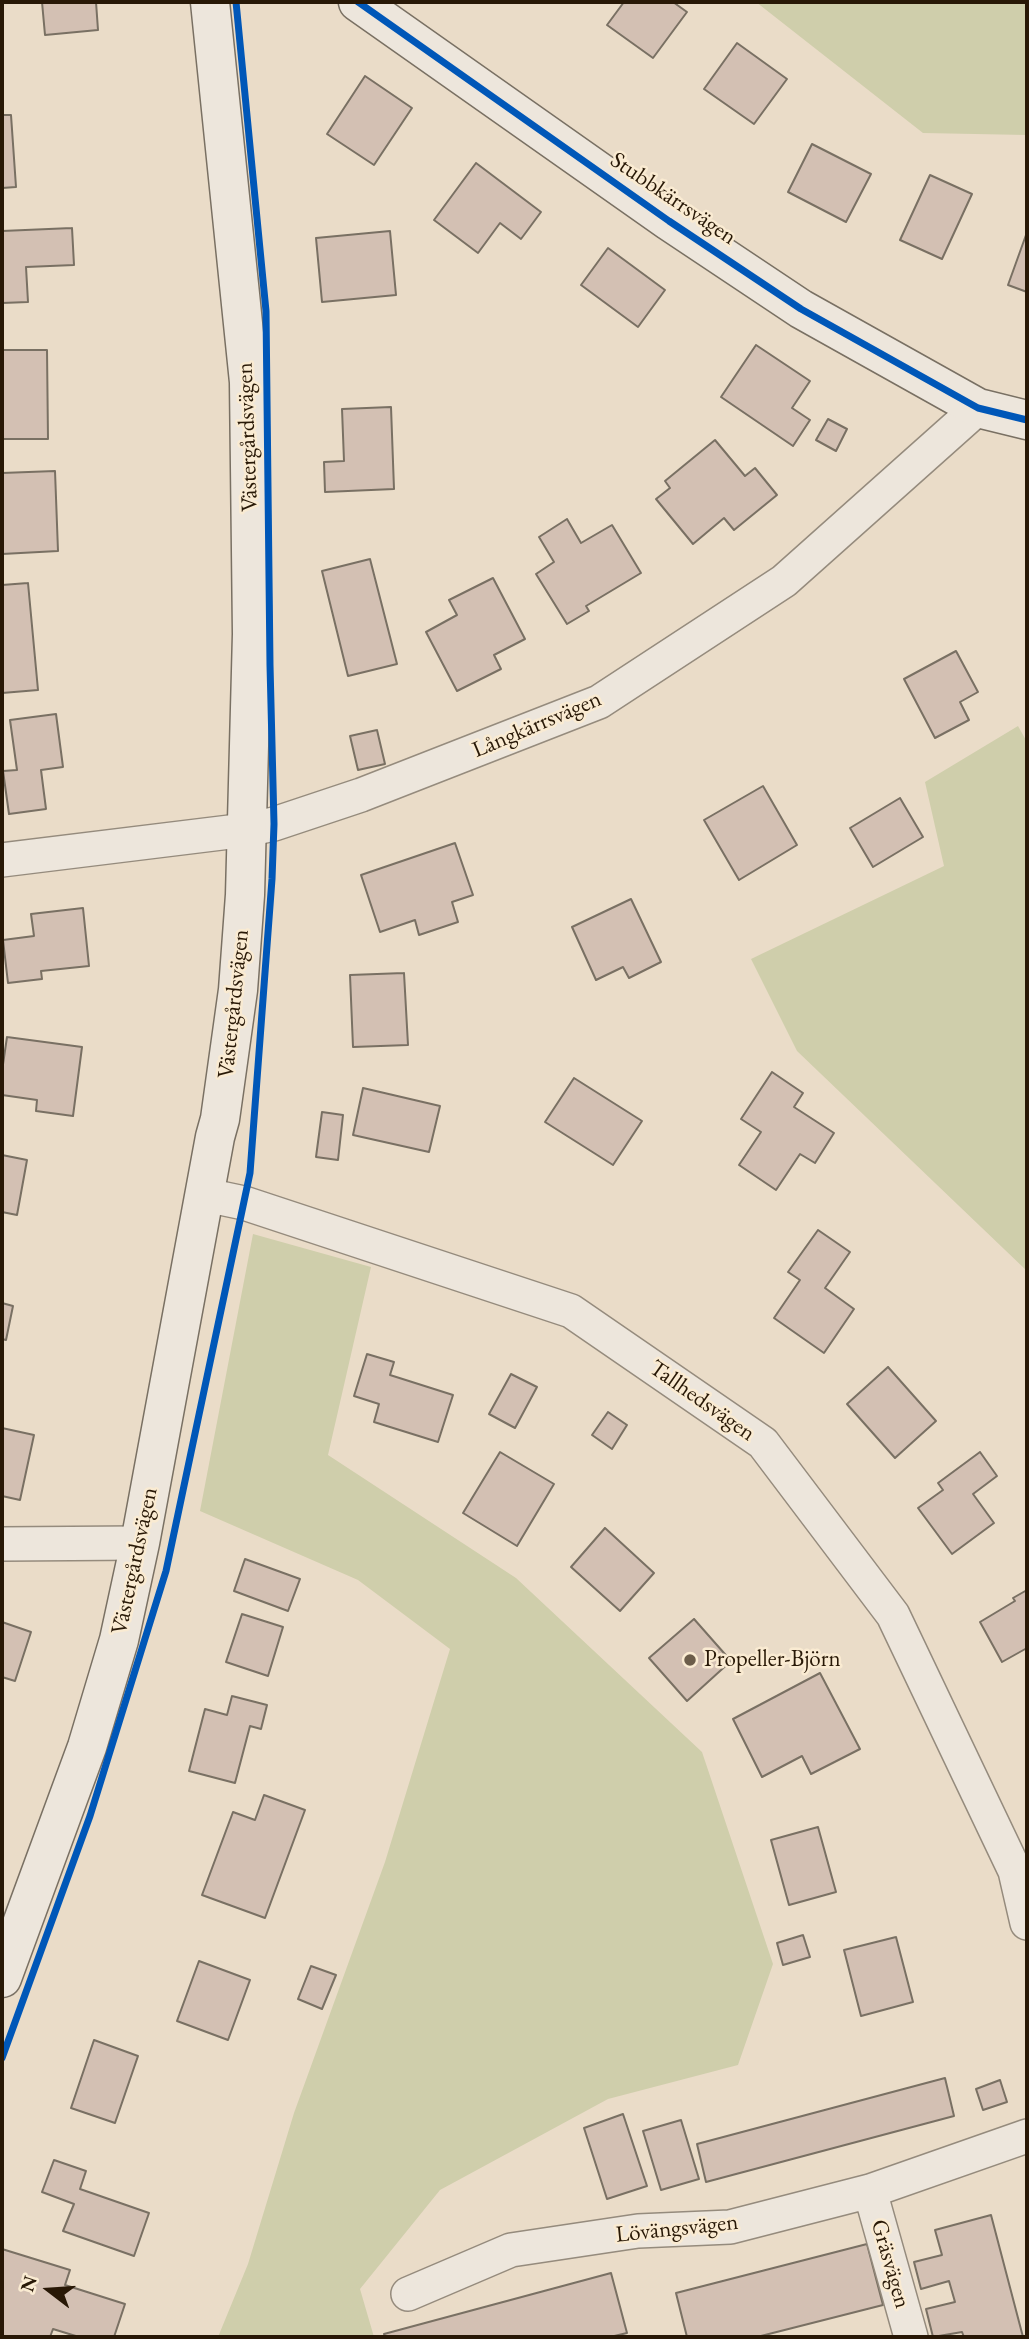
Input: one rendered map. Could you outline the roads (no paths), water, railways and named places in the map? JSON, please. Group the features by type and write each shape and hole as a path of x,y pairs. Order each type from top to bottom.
{"street":[{"name":"Västergårdsvägen","path":"2,1978 87,1747 119,1640 140,1543 220,1119 238,990 245,895 252,634 249,382 210,2"},
{"name":"Stubbkärrsvägen","path":"358,2 669,221 801,309 978,408"},
{"name":"Långkärrsvägen","path":"2,860 246,830 274,824 361,795 599,702 784,580 978,408"},
{"path":"978,408 1027,420"},
{"name":"Tallhedsvägen","path":"206,1195 244,1203 571,1311 762,1443 893,1615 1021,1866 1027,1923"},
{"path":"2,1544 140,1543"},
{"name":"Lövängsvägen","path":"408,2294 511,2250 638,2231 730,2227 870,2192 1027,2136"},
{"name":"Gräsvägen","path":"870,2192 911,2337"}],"place":[{"name":"Propeller-Björn","path":"690,1660"}]}
